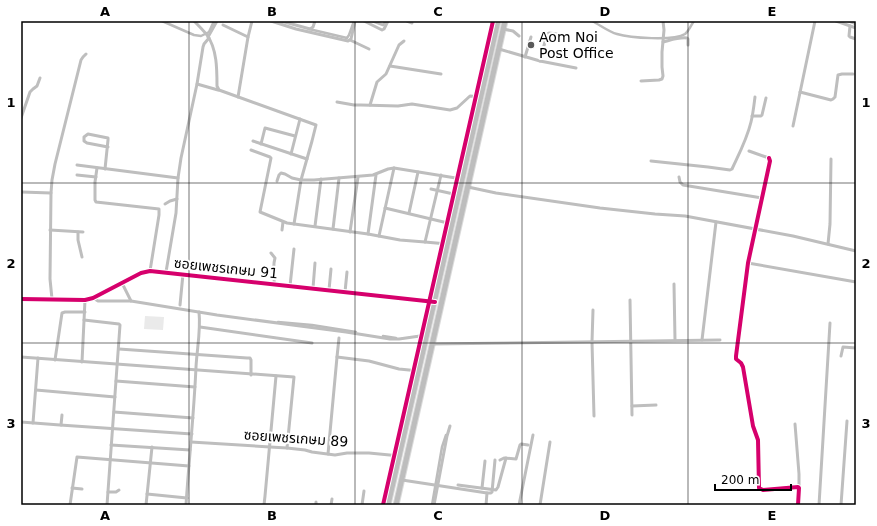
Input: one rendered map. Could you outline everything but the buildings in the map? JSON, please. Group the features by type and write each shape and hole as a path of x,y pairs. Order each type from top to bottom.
{"main road":[{"path":"388,505 498,21"},
{"path":"396,505 505,21"}],"street":[{"path":"194,21 207,36 215,54 219,90"},
{"path":"166,272 174,224 178,178 203,47 207,36 217,21"},
{"path":"238,97 252,21"},
{"path":"271,21 296,29 347,41 350,40 369,49"},
{"path":"281,21 310,29 315,21"},
{"path":"350,40 355,21"},
{"path":"364,21 383,30 388,21"},
{"path":"407,21 412,23"},
{"path":"641,81 662,79 663,21"},
{"path":"793,126 815,21"},
{"path":"836,21 856,28"},
{"path":"223,25 248,37"},
{"path":"850,26 850,37 856,39"},
{"path":"503,29 513,31 520,36"},
{"path":"540,61 548,34 557,34"},
{"path":"525,57 531,37"},
{"path":"663,39 675,40 684,37 688,39 688,45"},
{"path":"370,105 377,82 384,77 399,45 404,41"},
{"path":"499,50 540,61 576,68"},
{"path":"52,299 50,279 50,230 52,180 81,60 86,54"},
{"path":"390,66 441,74"},
{"path":"800,92 832,100 835,97 838,75 853,74"},
{"path":"21,118 30,92 32,88 37,86 40,78"},
{"path":"197,84 219,90 316,125 301,180 294,224"},
{"path":"337,102 354,105 398,106 412,104 450,110 457,108 470,96 481,97"},
{"path":"652,161 731,170 742,149 752,121 755,97"},
{"path":"752,116 762,115 766,98"},
{"path":"291,154 300,119"},
{"path":"260,144 265,128 295,136"},
{"path":"105,169 108,147 108,139 88,134 84,137 84,141 87,143 108,147"},
{"path":"253,142 307,159"},
{"path":"742,149 767,158 770,161 748,263 736,359 743,367 752,420 758,440 759,488 761,490 796,486 799,488"},
{"path":"251,150 271,158 260,212 283,222 294,224 400,240 447,244"},
{"path":"828,244 830,224 831,159"},
{"path":"77,165 178,178"},
{"path":"98,168 96,177 96,202 159,208 150,271"},
{"path":"277,181 279,174 282,173 292,178 301,180 376,174 394,168 462,179"},
{"path":"380,236 394,168"},
{"path":"409,213 418,172"},
{"path":"368,234 376,174"},
{"path":"77,175 96,177"},
{"path":"425,242 440,175"},
{"path":"350,232 358,176"},
{"path":"679,177 680,182 683,185 762,198"},
{"path":"332,229 340,178"},
{"path":"315,226 321,179"},
{"path":"468,187 496,193 565,203 655,214 676,215 828,244 856,251"},
{"path":"431,189 459,195"},
{"path":"21,192 51,193"},
{"path":"165,204 177,199"},
{"path":"385,208 452,224"},
{"path":"282,230 283,222"},
{"path":"702,340 716,222"},
{"path":"50,230 83,232"},
{"path":"78,232 78,240 82,256"},
{"path":"290,286 294,249"},
{"path":"271,253 275,258 273,268 275,276 274,284"},
{"path":"313,288 315,263"},
{"path":"748,263 856,282"},
{"path":"329,290 331,269"},
{"name":"ซอยเพชรเกษม 91","path":"21,299 85,300 93,298 142,273 150,271 435,302"},
{"path":"345,292 347,272"},
{"path":"180,305 183,274"},
{"path":"122,283 131,301"},
{"path":"674,284 675,340"},
{"path":"93,298 100,302 131,301 390,339 405,339 427,335"},
{"path":"82,362 85,300"},
{"path":"630,300 632,415"},
{"path":"593,310 592,342 594,416"},
{"path":"55,360 62,313 85,312"},
{"path":"186,505 196,387 200,327 199,312"},
{"path":"84,320 120,325 107,505"},
{"path":"819,505 830,322"},
{"path":"200,327 312,344"},
{"path":"328,454 340,338"},
{"path":"432,344 720,340"},
{"path":"841,356 843,347 856,348"},
{"path":"119,349 250,358 251,375"},
{"path":"21,357 294,377 288,448"},
{"path":"337,357 370,361 399,369 419,371"},
{"path":"33,423 38,358"},
{"path":"264,505 276,376"},
{"path":"116,381 196,387"},
{"path":"36,390 115,397"},
{"path":"632,406 656,405"},
{"path":"114,412 193,418"},
{"path":"61,425 62,415"},
{"path":"841,505 847,420"},
{"path":"21,422 192,434"},
{"path":"795,424 799,474 798,505"},
{"path":"434,505 450,426"},
{"path":"519,505 533,435"},
{"name":"ซอยเพชรเกษม 89","path":"192,442 288,448 328,454 369,453 400,456"},
{"path":"540,505 550,442"},
{"path":"111,445 190,450"},
{"path":"500,460 506,458 516,458 520,445 528,445"},
{"path":"146,505 152,447"},
{"path":"70,505 76,457 189,466"},
{"path":"401,480 491,493 492,490 496,490 498,488 506,458"},
{"path":"492,490 495,460"},
{"path":"482,488 485,461"},
{"path":"458,485 492,490"},
{"path":"72,488 82,489"},
{"path":"108,492 116,492 119,490"},
{"path":"362,505 364,491"},
{"path":"486,505 487,493"},
{"path":"147,494 187,498"},
{"path":"332,499 332,505"}],"shaded area":[{"path":"145,316 164,317 163,330 144,329"}],"waterway":[{"path":"162,21 194,35 201,36 209,32 214,21"},
{"path":"309,29 347,38 354,21"},
{"path":"372,21 383,25 386,21"},
{"path":"592,21 617,34 641,38 672,38 679,36 685,34 694,21"},
{"path":"848,21 856,24"},
{"path":"278,322 312,325 356,332"},
{"path":"383,336 396,338"},
{"path":"432,505 442,447 446,435"}],"cycle path":[{"path":"383,505 493,21"},
{"path":"769,158 770,161 748,263 736,359 743,367 753,426 758,440 759,488 763,490 798,487 798,505"},
{"path":"21,299 85,300 93,298 141,273 150,271 435,302"}],"place":[{"name":"Aom Noi Post Office","path":"531,45"}]}
